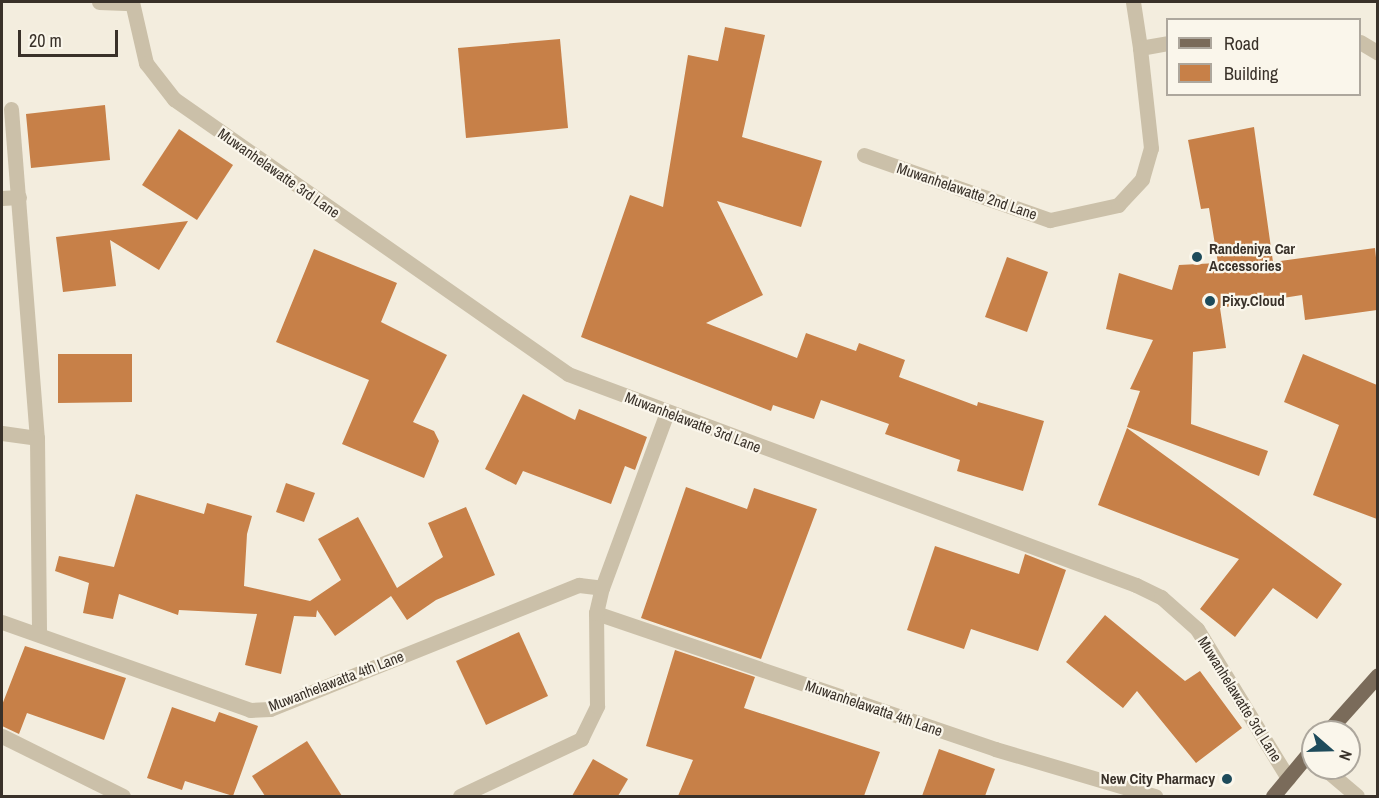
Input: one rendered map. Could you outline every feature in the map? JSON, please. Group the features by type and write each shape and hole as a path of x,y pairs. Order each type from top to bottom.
{"main road":[{"path":"1338,720 1377,675"},
{"path":"1273,796 1301,764"}],"street":[{"path":"99,2 132,2"},
{"name":"Muwanhelawatte 3rd Lane","path":"132,2 146,63 174,99 553,365 667,412 1136,585 1161,597 1197,629 1288,778"},
{"name":"Muwanhelawatte 2nd Lane","path":"864,155 1050,220 1118,205 1142,179 1151,147 1133,2"},
{"path":"1361,43 1377,53"},
{"path":"1140,48 1166,44"},
{"path":"11,109 37,438 39,632"},
{"path":"2,198 19,197"},
{"path":"460,796 581,739 597,706 596,613 602,588 667,412"},
{"path":"2,433 37,438"},
{"name":"Muwanhelawatta 4th Lane","path":"2,621 39,632 250,710 270,709 579,585 602,588"},
{"name":"Muwanhelawatta 4th Lane","path":"596,613 995,749 1155,796"},
{"path":"2,736 123,796"},
{"path":"1338,780 1357,796"}],"building":[{"path":"725,27 765,35 742,137 822,161 801,227 717,201 763,295 706,323 797,358 806,333 856,351 859,343 905,360 899,377 977,406 978,402 1044,421 1023,491 957,471 960,460 885,434 889,424 821,400 814,419 773,405 771,411 581,337 630,195 663,207 688,55 718,61"},
{"path":"560,39 568,128 466,138 458,48"},
{"path":"105,105 110,160 31,168 26,114"},
{"path":"1254,127 1273,262 1375,248 1377,267 1377,310 1305,320 1302,295 1220,308 1226,348 1193,352 1191,424 1268,451 1259,476 1127,427 1140,391 1130,389 1153,340 1106,329 1119,273 1172,290 1179,265 1218,263 1209,208 1201,209 1188,140"},
{"path":"179,129 233,165 197,220 142,185"},
{"path":"188,221 159,270 110,240 116,286 63,292 56,237"},
{"path":"314,249 397,283 381,322 447,355 413,422 434,431 439,441 424,478 342,444 369,380 276,342"},
{"path":"1007,257 1048,272 1027,332 985,317"},
{"path":"58,354 132,354 132,402 58,403"},
{"path":"1303,354 1377,385 1377,519 1313,495 1339,425 1284,402"},
{"path":"523,394 575,420 579,409 647,437 635,470 625,466 611,504 523,471 516,485 485,469"},
{"path":"1127,428 1342,584 1317,619 1273,588 1235,637 1200,609 1239,559 1098,505"},
{"path":"286,483 315,493 304,522 276,512"},
{"path":"686,487 747,509 754,488 817,509 761,659 641,618"},
{"path":"136,494 204,514 207,503 252,516 247,534 244,586 310,601 341,580 318,539 358,517 397,588 443,557 428,523 466,507 495,575 436,600 407,620 391,596 335,636 317,610 316,617 294,616 281,674 245,665 257,614 179,610 178,615 119,594 113,619 83,613 89,583 55,571 59,556 114,567"},
{"path":"935,546 1019,574 1025,554 1066,570 1038,651 971,629 964,649 907,630"},
{"path":"1105,615 1185,681 1200,671 1242,728 1196,763 1137,691 1123,708 1066,662"},
{"path":"519,632 548,696 486,725 456,661"},
{"path":"25,646 126,678 104,740 27,713 19,734 2,726 2,705"},
{"path":"675,650 755,677 744,708 880,752 864,796 678,796 693,760 646,746"},
{"path":"172,707 215,722 219,712 258,726 233,796 185,781 182,790 147,778"},
{"path":"307,741 342,796 265,796 252,776"},
{"path":"939,749 995,769 985,796 922,796"},
{"path":"593,759 628,779 618,796 572,796"}],"place":[{"name":"Randeniya Car Accessories","path":"1197,257"},
{"name":"Pixy.Cloud","path":"1210,301"},
{"name":"New City Pharmacy","path":"1227,779"}]}
